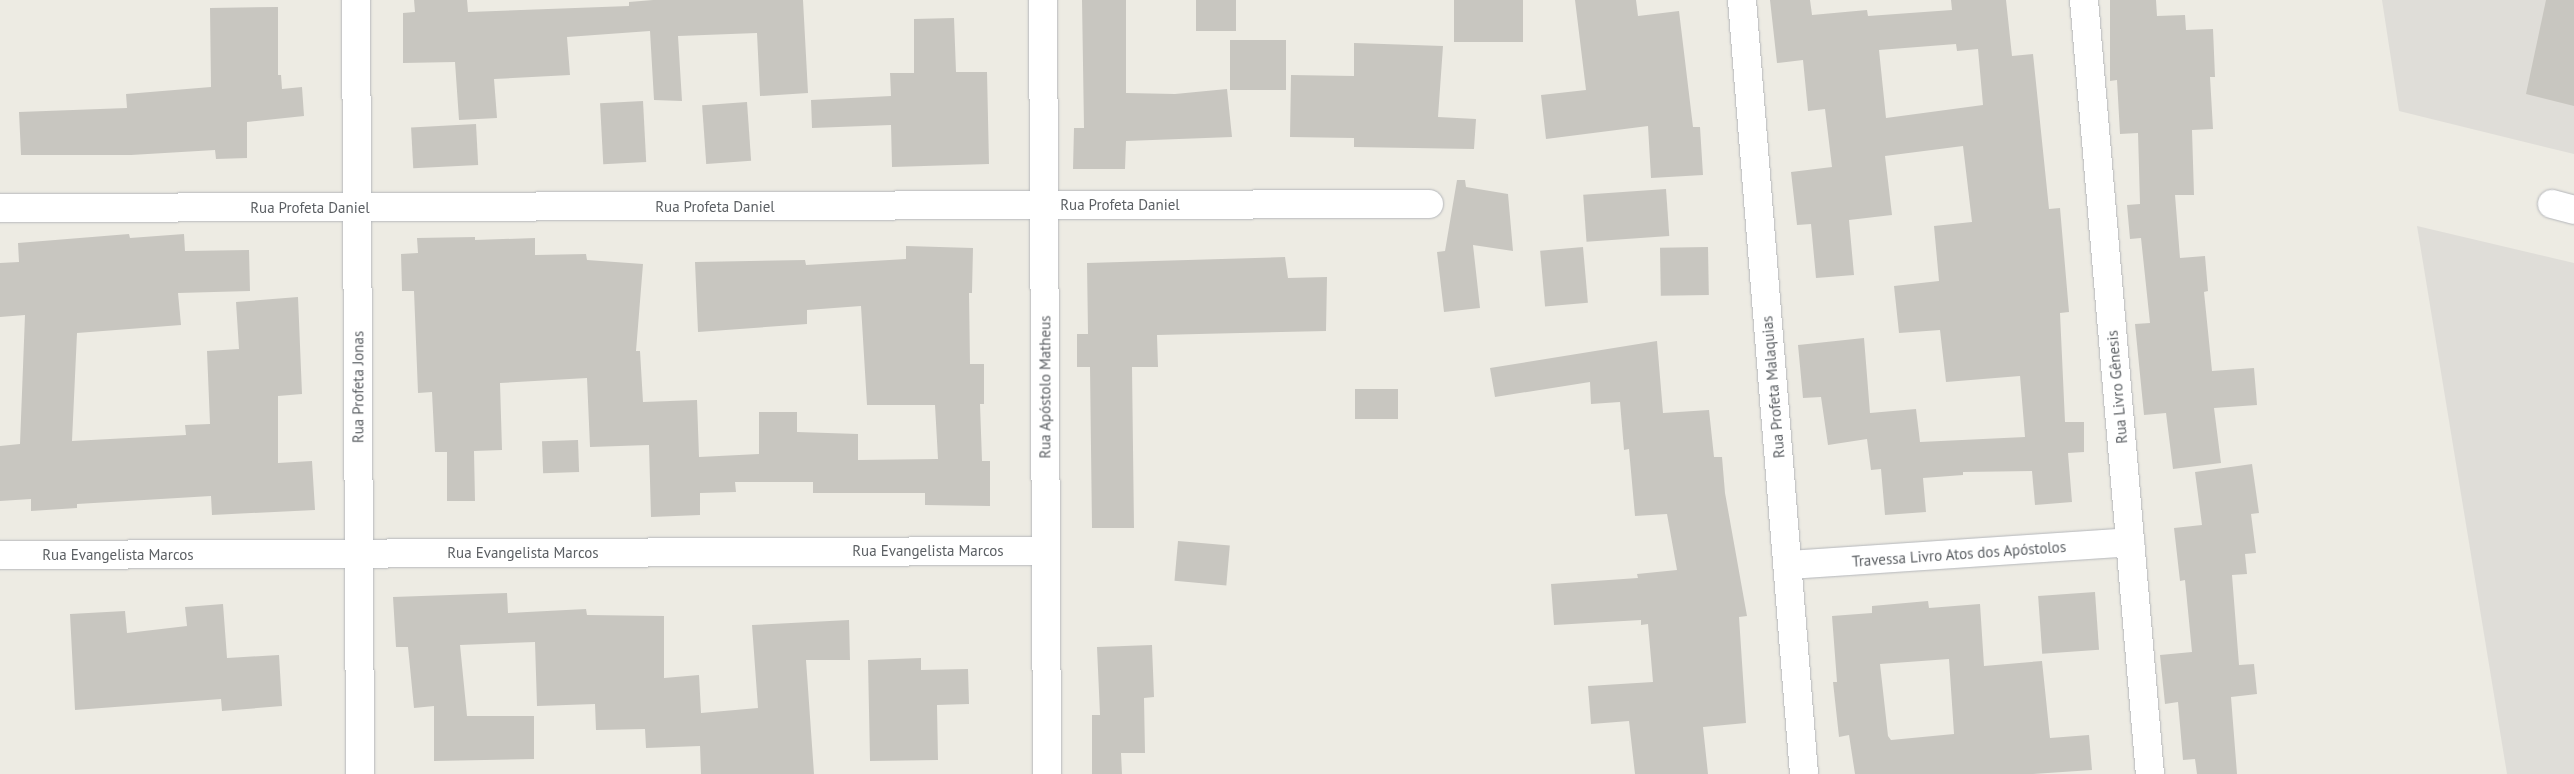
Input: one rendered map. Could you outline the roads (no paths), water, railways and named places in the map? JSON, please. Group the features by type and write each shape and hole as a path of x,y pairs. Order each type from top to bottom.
{"street":[{"name":"Rua Profeta Jonas","path":"356,0 360,774"},
{"name":"Rua Apóstolo Matheus","path":"1043,0 1047,774"},
{"name":"Rua Profeta Malaquias","path":"1742,0 1804,774"},
{"name":"Rua Livro Gênesis","path":"2084,0 2150,774"},
{"name":"Rua Profeta Daniel","path":"0,208 1429,204"},
{"name":"Travessa Livro Atos dos Apóstolos","path":"1788,565 2130,542"},
{"name":"Rua Evangelista Marcos","path":"0,555 1046,551"}]}
